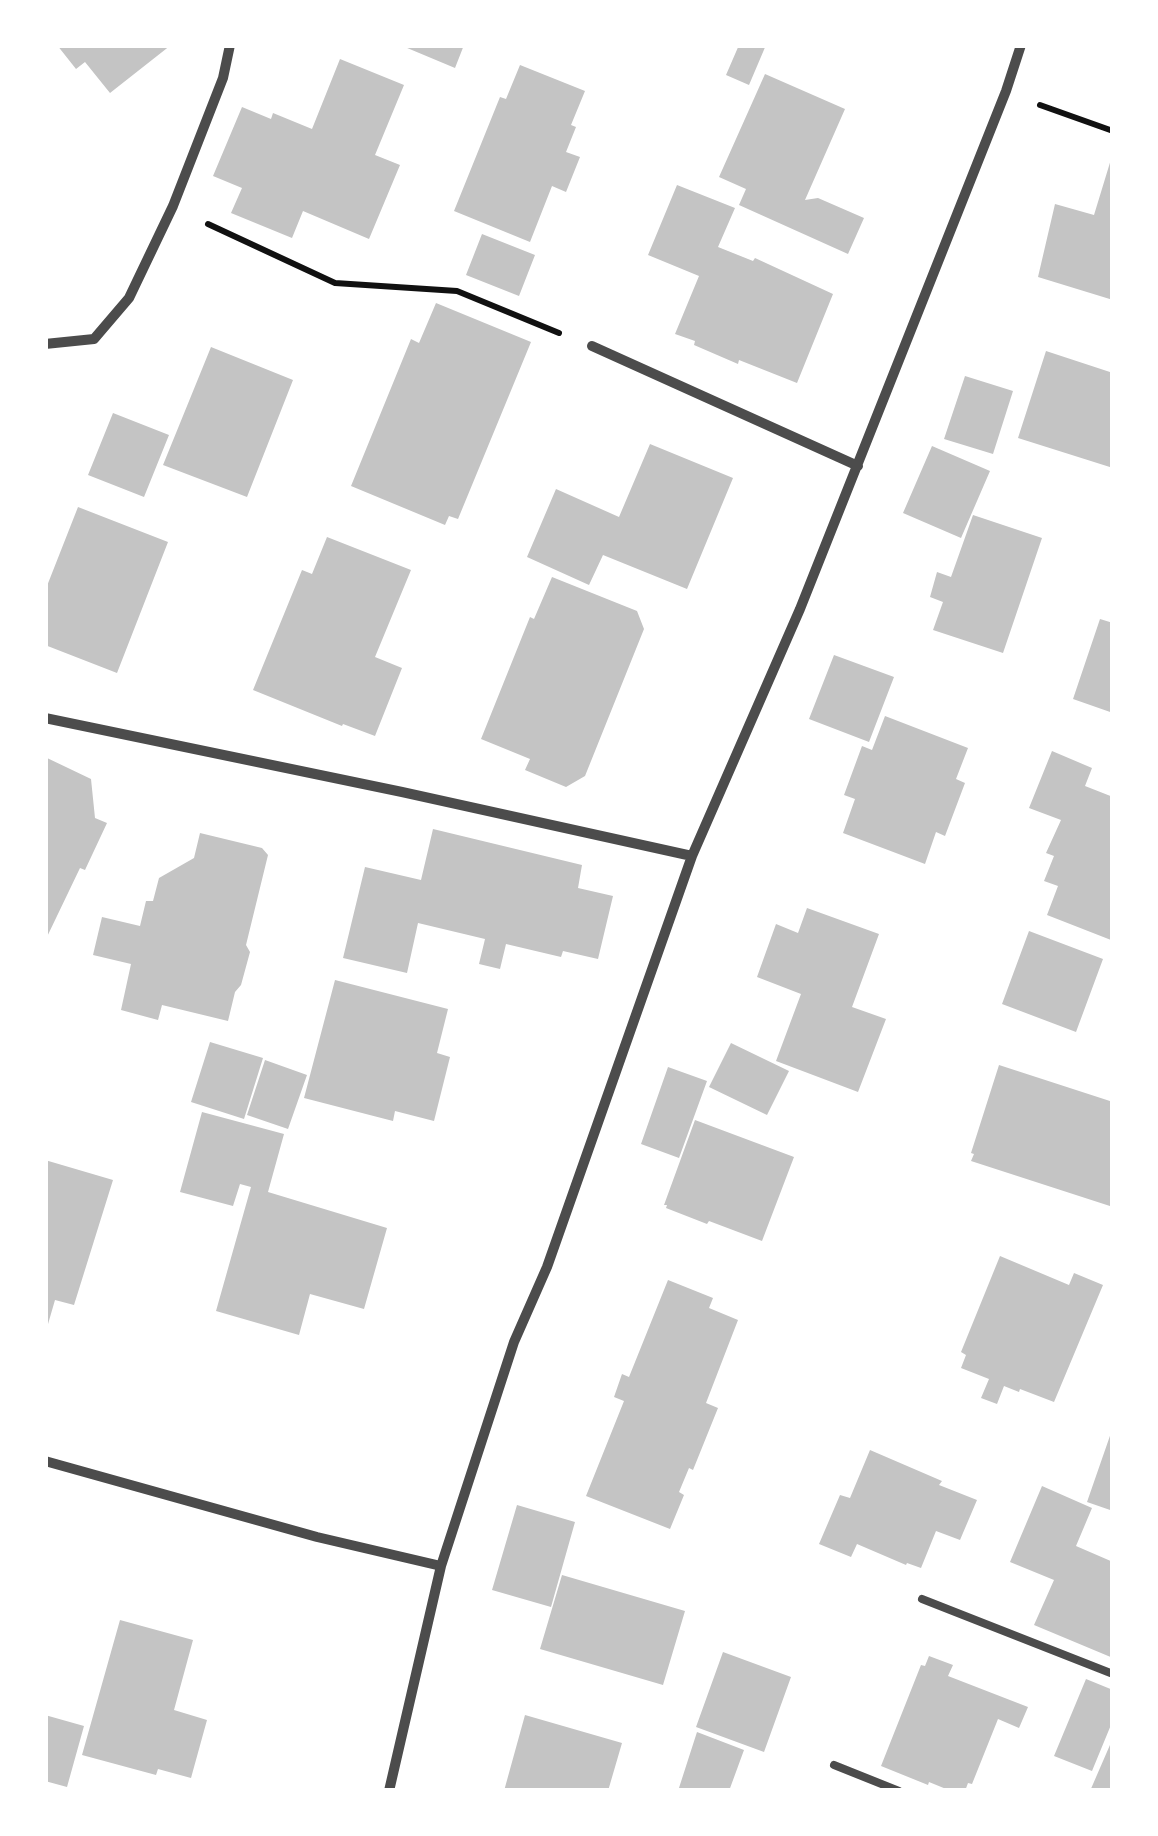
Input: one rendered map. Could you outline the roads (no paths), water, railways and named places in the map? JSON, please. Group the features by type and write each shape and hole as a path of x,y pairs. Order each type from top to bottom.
{"street":[{"path":"45,344 94,339 129,298 173,206 224,78 230,45"},
{"path":"390,1791 440,1566 514,1342 547,1267 692,856 800,609 1006,92 1021,45"},
{"path":"592,346 858,466"},
{"path":"45,718 692,856"},
{"path":"45,1461 317,1538 440,1566"}],"lane":[{"path":"922,1599 1113,1674"},
{"path":"834,1765 899,1791"}]}
